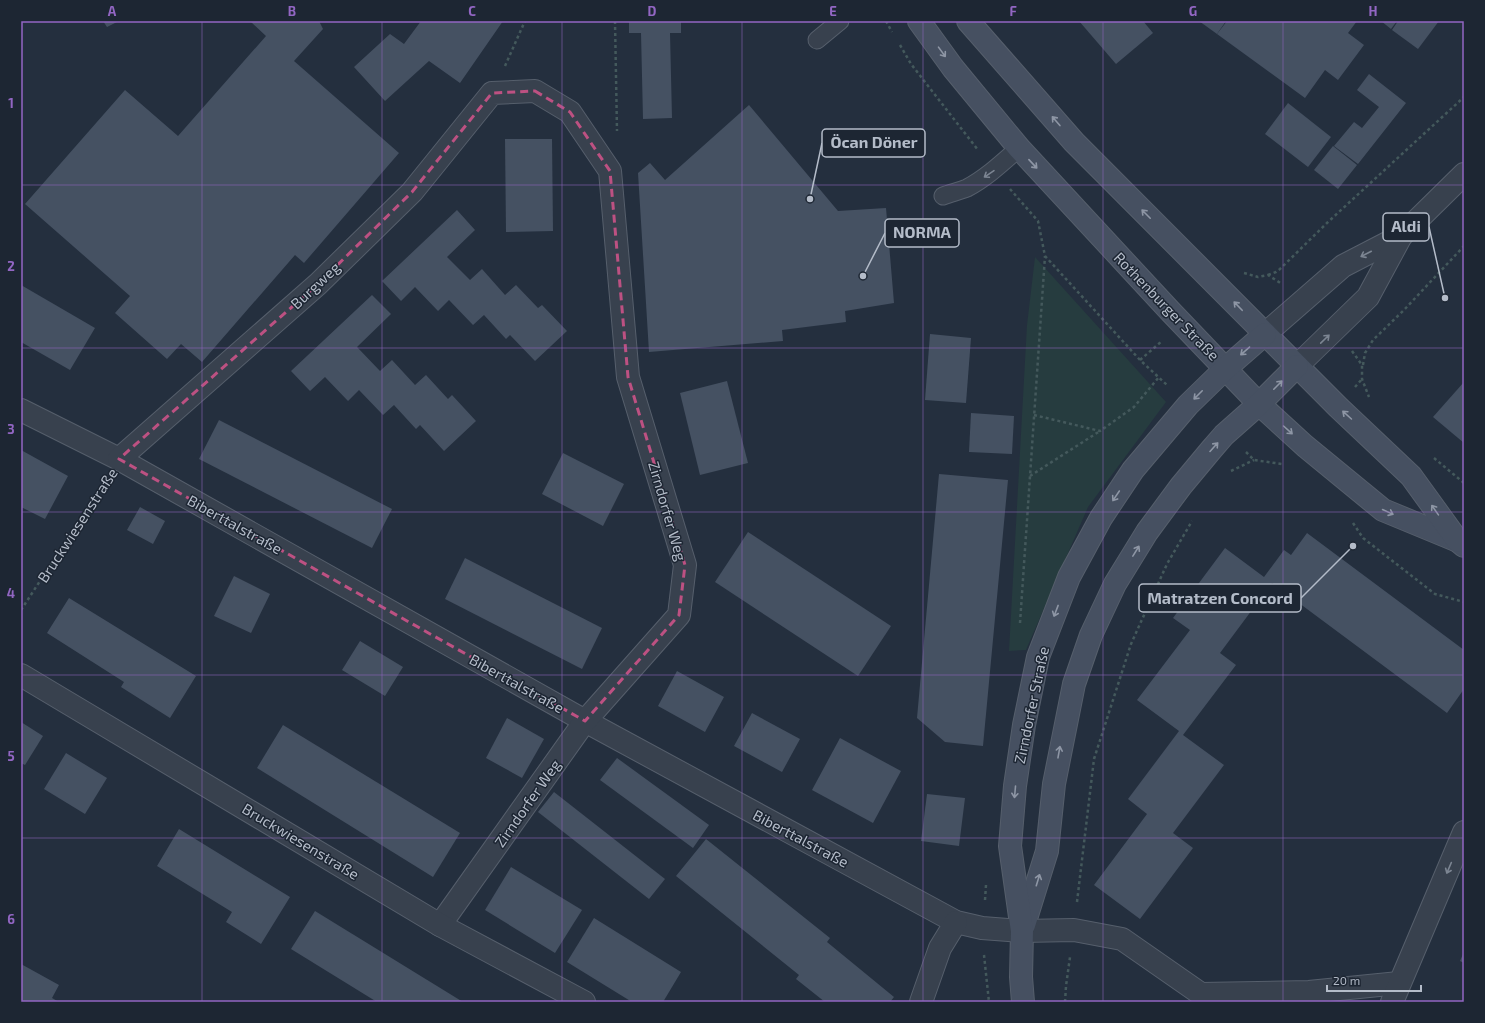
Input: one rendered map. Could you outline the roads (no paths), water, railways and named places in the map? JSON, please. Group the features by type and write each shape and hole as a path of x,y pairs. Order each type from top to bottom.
{"main road":[{"name":"Rothenburger Straße","path":"919,21 953,68 1019,148 1170,311 1259,404 1305,446 1383,510 1461,544"},
{"name":"Rothenburger Straße","path":"968,21 1074,142 1338,407 1411,476 1461,544"},
{"name":"Zirndorfer Straße","path":"1023,1002 1021,977 1022,930 1010,846 1015,786 1024,725 1038,657 1069,577 1101,518 1133,470 1188,405 1226,368 1265,334"},
{"name":"Zirndorfer Straße","path":"1022,930 1047,851 1054,784 1062,740 1074,684 1090,635 1115,584 1147,532 1181,486 1224,435 1259,404 1297,366"}],"street":[{"name":"Zirndorfer Weg","path":"440,924 585,721 678,615 685,565 628,377 610,171 570,112 535,91 492,93"},
{"name":"Burgweg","path":"119,460 318,284 406,198 492,93"},
{"path":"1297,366 1368,297 1401,236 1464,174"},
{"path":"1265,334 1343,266 1401,236"},
{"name":"Biberttalstraße","path":"21,410 119,460 585,721 956,922 982,928 1074,930 1122,939 1201,994 1232,997 1309,992 1396,993"},
{"name":"Bruckwiesenstraße","path":"21,675 440,924 584,1002"},
{"path":"1396,993 1464,832"},
{"path":"921,1002 940,948 956,922"}],"lane":[{"path":"817,40 840,21"},
{"path":"943,196 966,188 994,171 1019,148"}],"place":[{"name":"Öcan Döner","path":"810,199"},
{"name":"NORMA","path":"863,276"},
{"name":"Aldi","path":"1445,298"},
{"name":"Matratzen Concord","path":"1353,546"}]}
